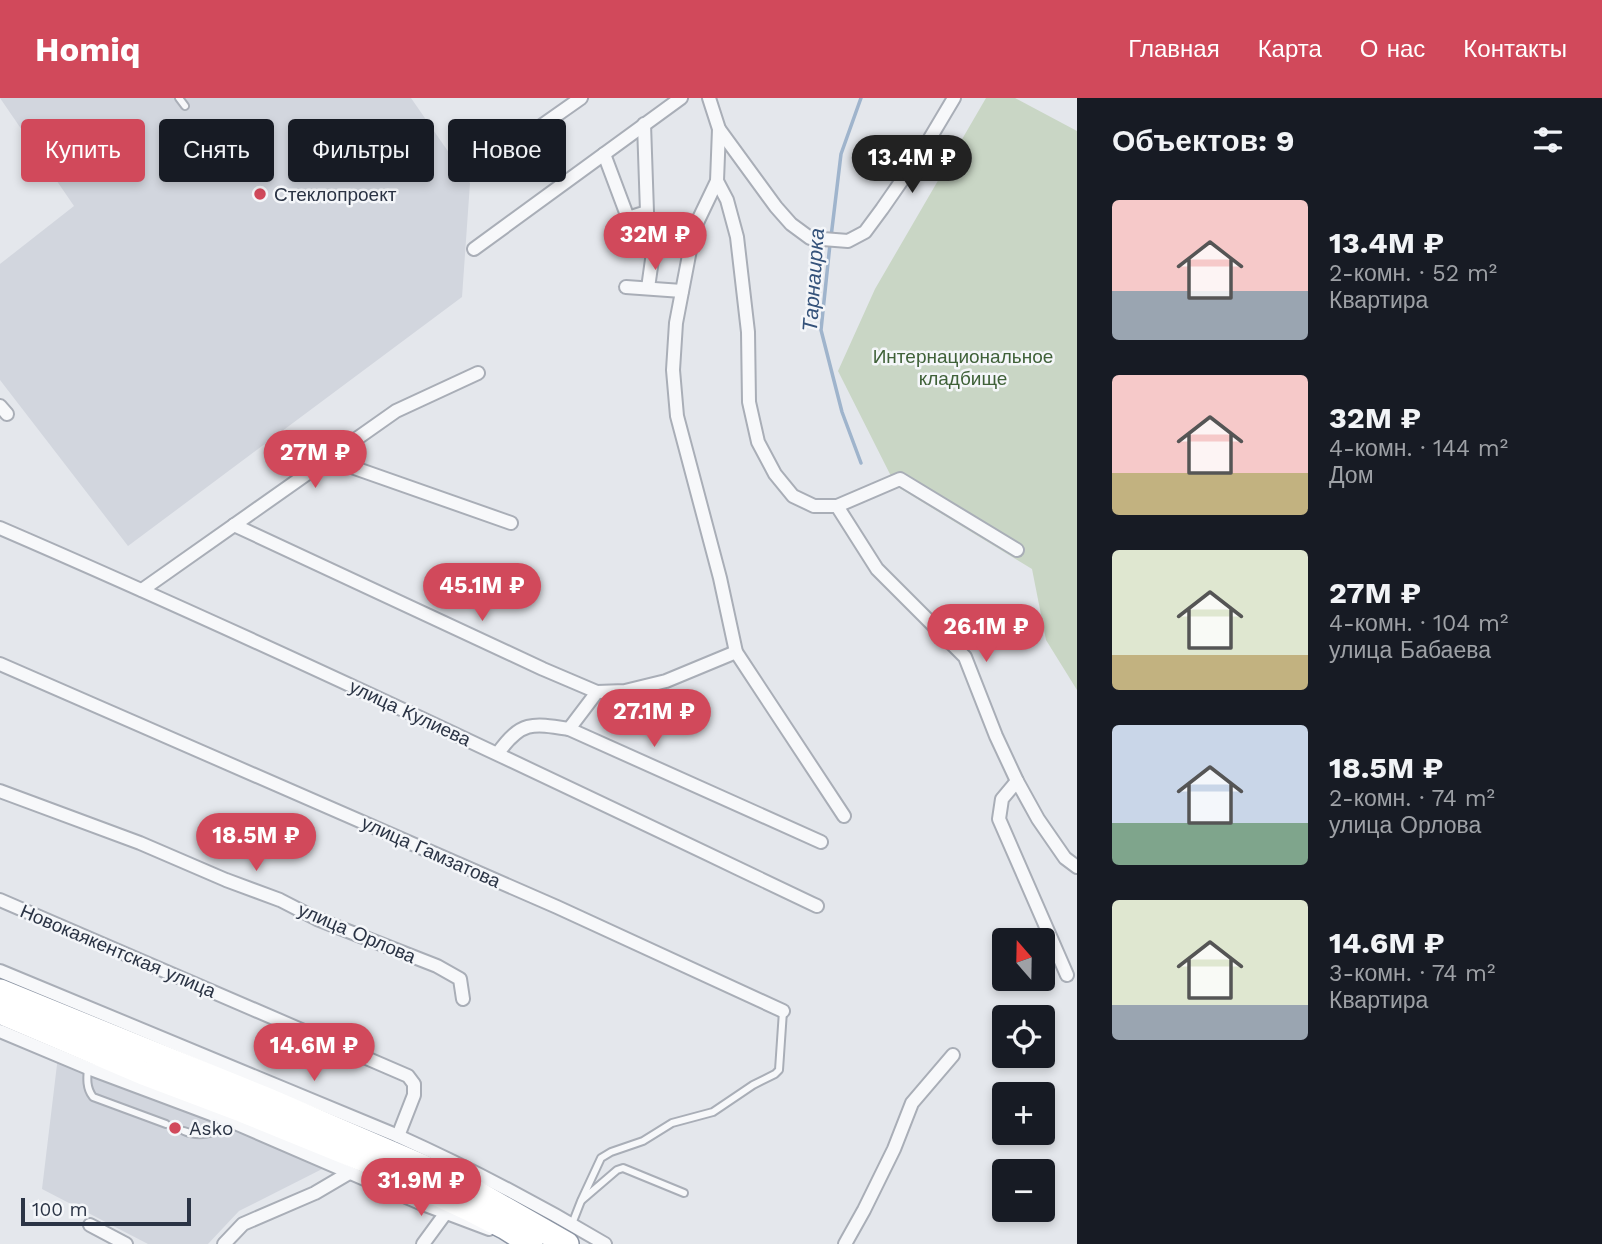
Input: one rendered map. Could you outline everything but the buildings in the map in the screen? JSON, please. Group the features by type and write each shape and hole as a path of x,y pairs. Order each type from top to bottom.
{"highway":[{"path":"0,991 359,1139 570,1234"},
{"path":"0,1012 143,1073 364,1160 506,1228 531,1244"}],"street":[{"path":"551,119 581,98"},
{"path":"474,249 681,98"},
{"path":"709,98 719,129 791,224 810,238 848,241 865,232 923,150 954,98"},
{"path":"604,154 628,219 647,212 645,124"},
{"path":"719,129 716,181 694,229 676,323 673,370 677,416 720,578 736,652 844,816"},
{"path":"716,181 727,200 737,237 748,332 749,402 758,442 775,474 793,496 814,506 837,506 900,479 1017,550"},
{"path":"648,288 656,230 694,229"},
{"path":"626,287 682,291"},
{"path":"142,590 396,411 478,373"},
{"path":"329,460 511,523"},
{"path":"837,506 877,569 965,657 1017,781 1038,819 1065,858 1077,867"},
{"path":"234,525 597,692 625,691 666,681 736,652"},
{"name":"улица Кулиева","path":"0,528 498,753 817,906"},
{"name":"улица Гамзатова","path":"0,663 544,901 783,1012"},
{"path":"569,729 597,692"},
{"path":"498,753 509,737 524,727 541,725 569,729 821,842"},
{"path":"1017,781 1002,799 999,819 1067,975"},
{"name":"улица Орлова","path":"0,791 140,843 280,900 317,919 437,966 460,979 463,999"},
{"name":"Новокаякентская улица","path":"0,900 408,1076 414,1084 414,1095 398,1136"},
{"path":"0,971 457,1162 570,1234 604,1244"},
{"path":"0,1031 88,1068 235,1123 445,1214 487,1229 506,1228"},
{"path":"845,1244 894,1149 912,1102 953,1055"},
{"path":"224,1244 243,1224 315,1193 349,1173"},
{"path":"423,1244 445,1214"},
{"path":"90,1224 126,1244"}],"lane":[{"path":"179,98 185,106"},
{"path":"570,1234 581,1201 601,1158 643,1141 672,1123 713,1112 753,1084 779,1070 783,1012"},
{"path":"88,1068 87,1083 93,1097 166,1124"},
{"path":"184,1131 193,1136 210,1134 235,1123"},
{"path":"581,1201 617,1170 623,1168 684,1193"}],"shaded area":[{"path":"0,98 411,98 426,119 288,119 288,182 434,182 434,131 448,151 448,182 470,183 462,297 128,546 0,380 0,264 74,206 58,182 145,182 145,119 21,119 21,129"},
{"path":"59,1048 334,1163 239,1211 208,1244 148,1244 42,1189"}],"green space":[{"name":"Интернациональное кладбище","path":"986,98 1015,98 1077,131 1077,690 1046,640 1032,569 896,486 838,371 875,289"}],"waterway":[{"name":"Тарнаирка","path":"831,237 841,154 861,98"},
{"name":"Тарнаирка","path":"830,244 821,330 842,412 861,463"}],"place":[{"name":"Стеклопроект","path":"260,194"},
{"name":"Asko","path":"175,1128"}]}
